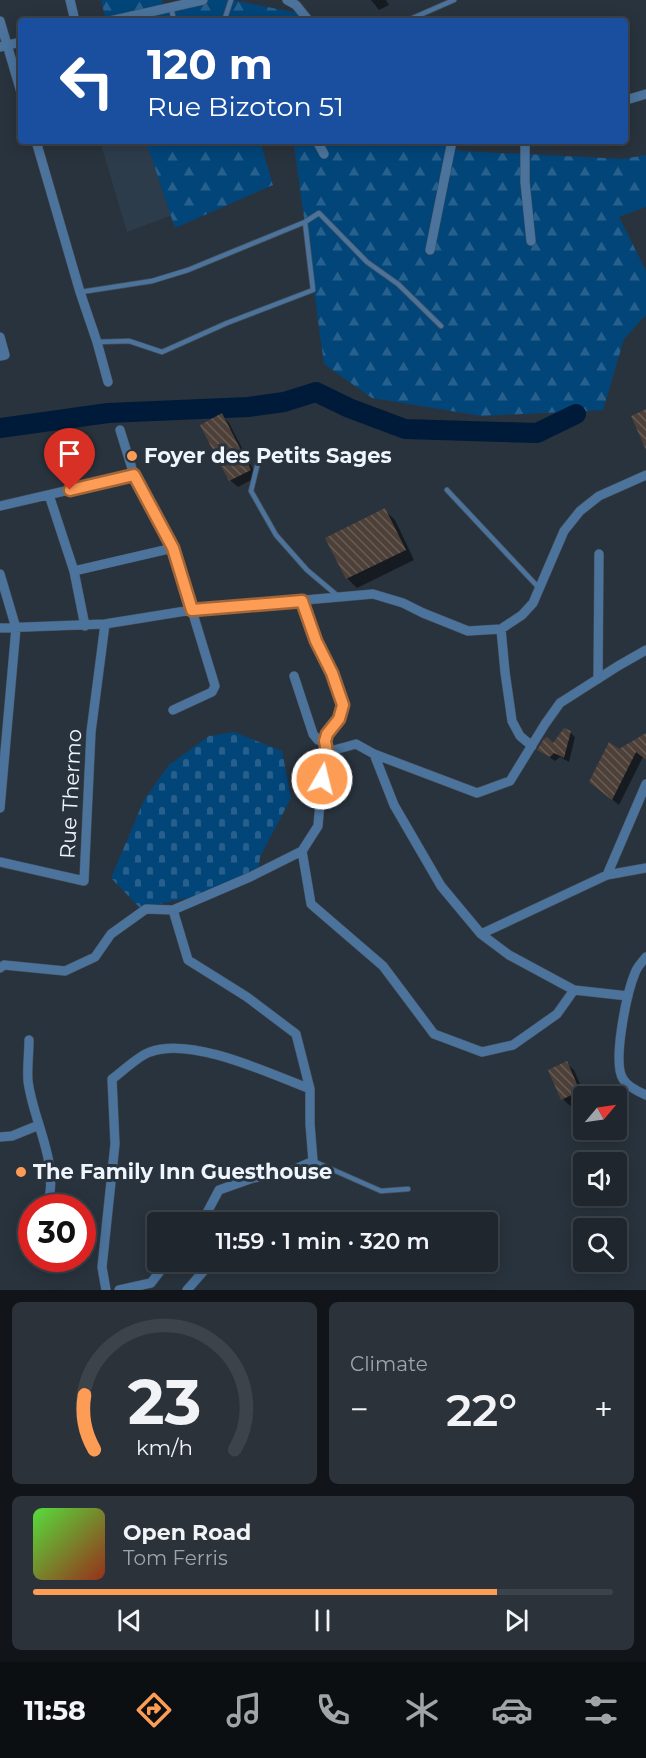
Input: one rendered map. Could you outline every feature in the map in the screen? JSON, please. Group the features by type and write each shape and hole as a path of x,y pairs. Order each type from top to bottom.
{"street":[{"path":"70,0 74,18"},
{"path":"124,18 203,0"},
{"path":"287,0 296,5 307,18"},
{"path":"0,21 3,46 18,84"},
{"path":"3,46 18,43"},
{"path":"628,98 646,94"},
{"path":"37,144 108,382"},
{"path":"319,144 324,154"},
{"path":"430,250 451,144"},
{"path":"525,144 525,182 531,241"},
{"path":"0,337 5,355 0,356"},
{"path":"120,430 134,475 173,548 215,689 173,710"},
{"path":"0,506 134,475"},
{"path":"0,628 85,626 192,610 373,594 403,603 468,631 501,628 522,615 533,603 564,531 580,511 599,496 646,475"},
{"path":"49,495 74,571 85,626"},
{"path":"74,571 173,548"},
{"path":"598,679 600,554"},
{"path":"0,574 16,628 3,742 0,808"},
{"path":"0,968 4,965 65,971 95,957 111,934 146,909 173,910 250,878 302,851 318,826 327,752 325,741 327,734 339,719 343,705 302,601"},
{"name":"Rue Thermo","path":"0,862 84,881 91,732 105,624"},
{"path":"501,628 512,721 520,736 532,746"},
{"path":"327,752 356,744 374,754 477,794 510,781 560,703 646,650"},
{"path":"294,676 314,734 318,740 325,741"},
{"path":"374,754 394,805 441,886 481,934 509,955 574,990 628,996"},
{"path":"607,875 646,784"},
{"path":"302,851 311,904 383,966 434,1034 482,1052 513,1045 557,1014 574,990"},
{"path":"481,934 607,875 646,868"},
{"path":"173,910 188,960 247,998 296,1034 310,1089 313,1161 293,1170 253,1178 219,1190 207,1212"},
{"path":"646,957 636,971 628,996 618,1053 618,1067 623,1080 646,1095"},
{"path":"29,1040 28,1081 50,1171 50,1194"},
{"path":"106,1290 102,1267 115,1144 112,1079 149,1052 173,1049 222,1055 310,1089"},
{"path":"0,1137 12,1136 39,1125"},
{"path":"119,1290 151,1283 159,1272"},
{"path":"187,1290 203,1272"}],"lane":[{"path":"225,18 231,0"},
{"path":"413,18 454,0"},
{"path":"171,8 173,18"},
{"path":"80,292 152,281 188,270 305,222 319,213 367,262 398,284 441,326"},
{"path":"97,342 129,341 162,352 227,323 313,290 305,222"},
{"path":"260,454 251,491 276,535 307,570 339,597"},
{"path":"447,490 539,588"},
{"path":"313,1161 381,1191 408,1189"}],"shaded area":[{"path":"101,144 191,144 209,201 127,232"}],"green space":[{"path":"101,0 162,0 163,7 196,0 231,0 299,13 301,18 105,18"},
{"path":"147,144 261,144 273,185 175,228"},
{"path":"290,144 444,144 461,151 623,159 646,155 646,207 619,217 646,271 646,315 624,339 603,410 482,416 372,398 324,364 294,145"},
{"path":"234,732 282,751 291,798 260,857 257,879 224,890 140,908 111,878 144,800 169,765 209,736"}],"building":[{"path":"646,409 646,450 631,416"},
{"path":"222,413 251,470 229,481 200,425"},
{"path":"385,508 406,550 346,579 325,538"},
{"path":"564,728 571,731 564,758 554,753 550,757 537,750 547,737 553,743"},
{"path":"646,733 646,760 636,752 612,800 589,782 609,742 619,749"},
{"path":"567,1061 578,1086 573,1086 573,1094 561,1100 548,1070"}],"waterway":[{"path":"0,428 108,413 248,407 284,402 316,392 349,408 405,429 537,433 576,414"}],"place":[{"name":"Foyer des Petits Sages","path":"132,456"},
{"name":"The Family Inn Guesthouse","path":"21,1172"}],"route":[{"path":"70,490 134,475 173,548 192,610 302,601 343,705 339,719 327,734 325,741 327,752 322,779"}]}
